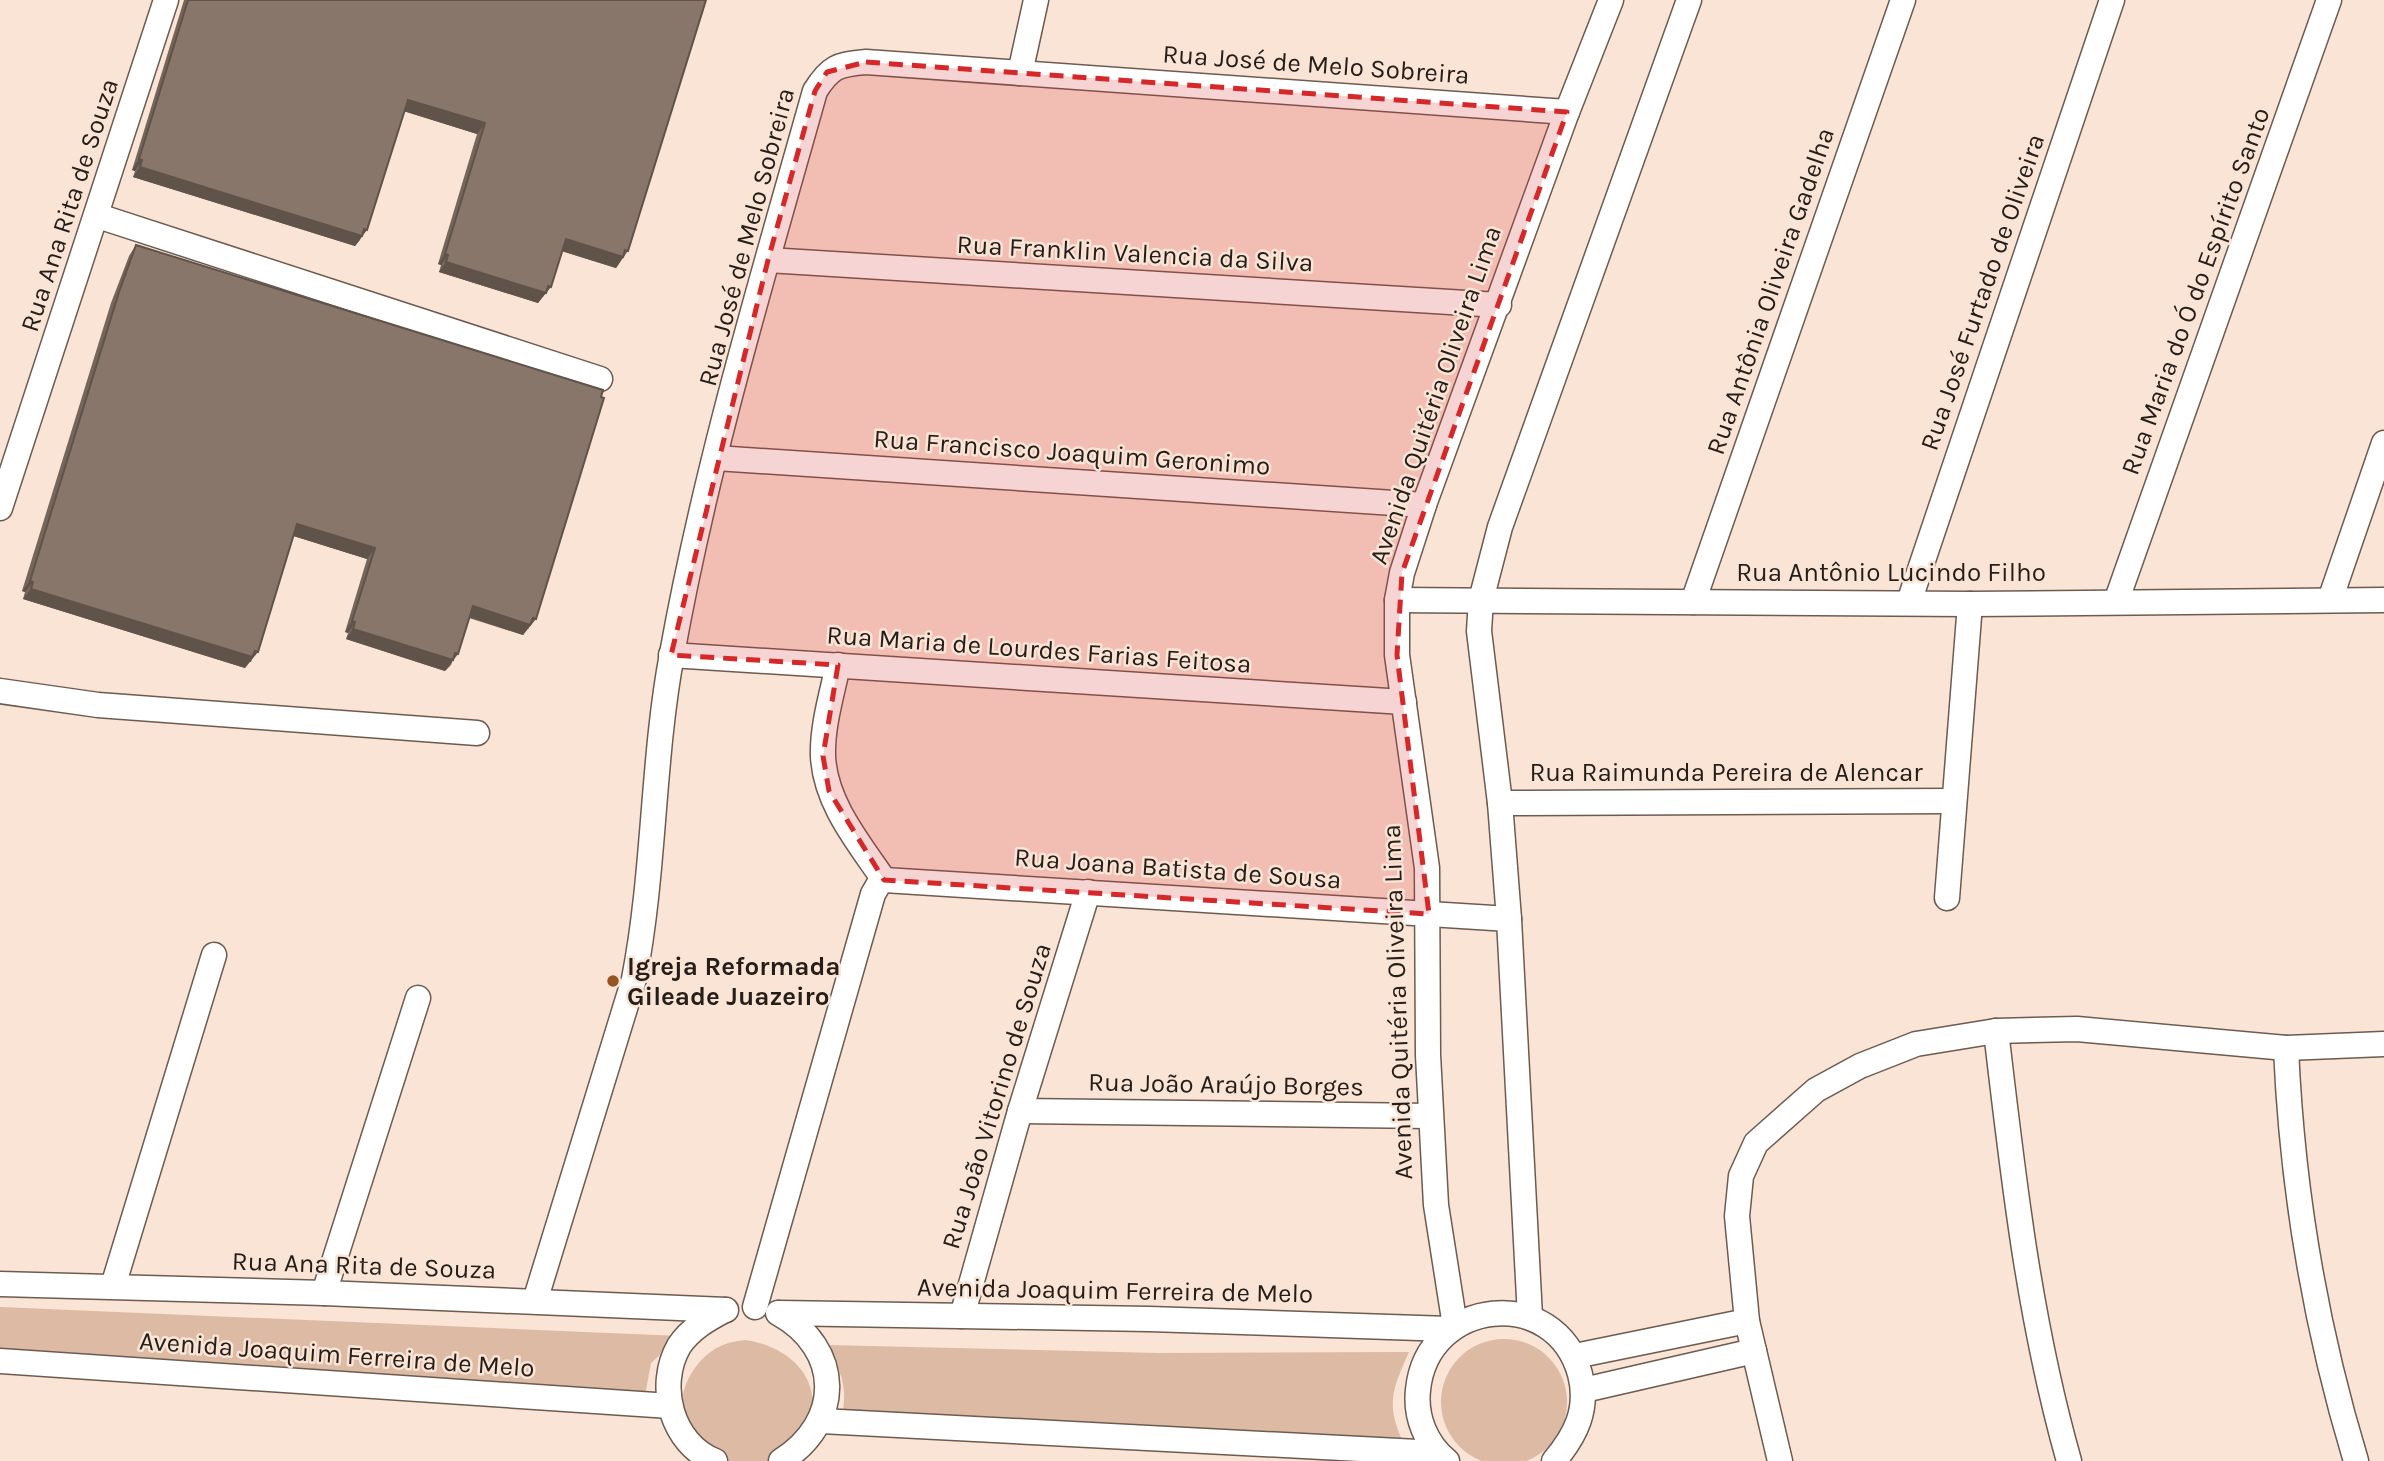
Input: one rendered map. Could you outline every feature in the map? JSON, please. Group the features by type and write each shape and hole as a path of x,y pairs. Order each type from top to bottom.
{"street":[{"name":"Rua Ana Rita de Souza","path":"0,508 98,216 166,0"},
{"path":"1020,73 1036,0"},
{"name":"Avenida Quitéria Oliveira Lima","path":"1452,1327 1436,1205 1430,1116 1427,868 1397,655 1397,600 1402,573 1424,505 1567,112 1611,0"},
{"path":"1530,1317 1509,919 1500,803 1481,662 1481,600 1500,527 1689,0"},
{"name":"Rua Antônia Oliveira Gadelha","path":"1693,602 1903,0"},
{"name":"Rua José Furtado de Oliveira","path":"1909,602 2112,0"},
{"name":"Rua Maria do Ó do Espírito Santo","path":"2116,602 2329,0"},
{"name":"Rua José de Melo Sobreira","path":"535,1301 634,979 644,927 671,655 716,458 768,260 815,91 827,72 845,63 866,62 1567,112"},
{"path":"98,216 600,379"},
{"name":"Rua Franklin Valencia da Silva","path":"768,260 1499,305"},
{"path":"2330,600 2384,443"},
{"name":"Rua Francisco Joaquim Geronimo","path":"716,458 1424,505"},
{"name":"Rua Antônio Lucindo Filho","path":"1397,600 1970,604 2384,600"},
{"path":"1947,898 1970,604"},
{"name":"Rua Maria de Lourdes Farias Feitosa","path":"671,655 1404,702"},
{"path":"755,1307 873,894 884,880 845,823 830,791 823,756 838,666"},
{"path":"0,691 98,705 477,733"},
{"name":"Rua Raimunda Pereira de Alencar","path":"1500,803 1953,801"},
{"name":"Rua Joana Batista de Sousa","path":"884,880 1509,919"},
{"name":"Rua João Vitorino de Souza","path":"962,1316 1020,1111 1088,892"},
{"path":"113,1286 214,955"},
{"path":"324,1293 418,999"},
{"path":"1780,1461 1746,1321 1737,1216 1741,1176 1756,1143 1816,1090 1860,1066 1916,1045 1996,1031 2077,1029 2286,1048 2384,1044"},
{"path":"1996,1031 2024,1257 2039,1345 2069,1461"},
{"path":"2286,1048 2289,1109 2305,1250 2321,1334 2356,1461"},
{"name":"Rua João Araújo Borges","path":"1020,1111 1430,1116"},
{"name":"Rua Ana Rita de Souza","path":"0,1284 324,1293 726,1310 755,1307 779,1313"},
{"path":"716,1461 691,1453 670,1406 669,1375 679,1346 699,1324 726,1310"},
{"path":"1442,1457 1423,1429 1416,1402 1419,1375 1430,1349 1452,1327 1478,1315 1504,1312 1530,1317 1552,1330 1575,1356 1584,1390 1580,1422 1569,1444 1554,1461"},
{"path":"779,1313 801,1327 817,1347 826,1371 828,1396 821,1422 805,1444 781,1461"},
{"name":"Avenida Joaquim Ferreira de Melo","path":"779,1313 1452,1327"},
{"path":"1575,1356 1746,1321"},
{"path":"1584,1390 1754,1351"},
{"name":"Avenida Joaquim Ferreira de Melo","path":"0,1361 670,1406"},
{"path":"821,1422 1442,1457"}],"highlighted area":[{"path":"866,62 1567,112 1402,573 1397,655 1429,914 884,880 829,791 823,756 838,665 671,655 768,260 815,91 827,72"}],"shaded area":[{"path":"0,1307 680,1336 651,1363 645,1395 0,1354"},
{"path":"1504,1339 1528,1343 1549,1357 1563,1378 1567,1402 1563,1426 1549,1447 1528,1461 1504,1465 1480,1461 1459,1447 1445,1426 1441,1402 1445,1378 1459,1357 1480,1343"},
{"path":"745,1340 776,1350 789,1358 800,1368 812,1395 812,1411 805,1432 778,1461 717,1461 694,1434 684,1417 683,1395 698,1364 714,1350 728,1343"},
{"path":"827,1345 1158,1353 1409,1352 1394,1390 1393,1400 1395,1422 1406,1449 842,1416 844,1387"}],"building":[{"path":"188,0 706,0 628,251 625,250 623,257 566,239 551,287 548,286 546,293 446,262 448,255 445,254 485,123 408,100 367,230 364,229 362,236 140,167 142,160 139,159"},
{"path":"136,245 603,390 601,397 604,398 536,619 533,618 530,625 473,606 458,654 455,653 453,660 353,629 355,622 352,621 375,548 297,524 258,652 255,651 252,657 31,589 33,582 30,581"}],"place":[{"name":"Igreja Reformada Gileade Juazeiro","path":"613,981"}]}
